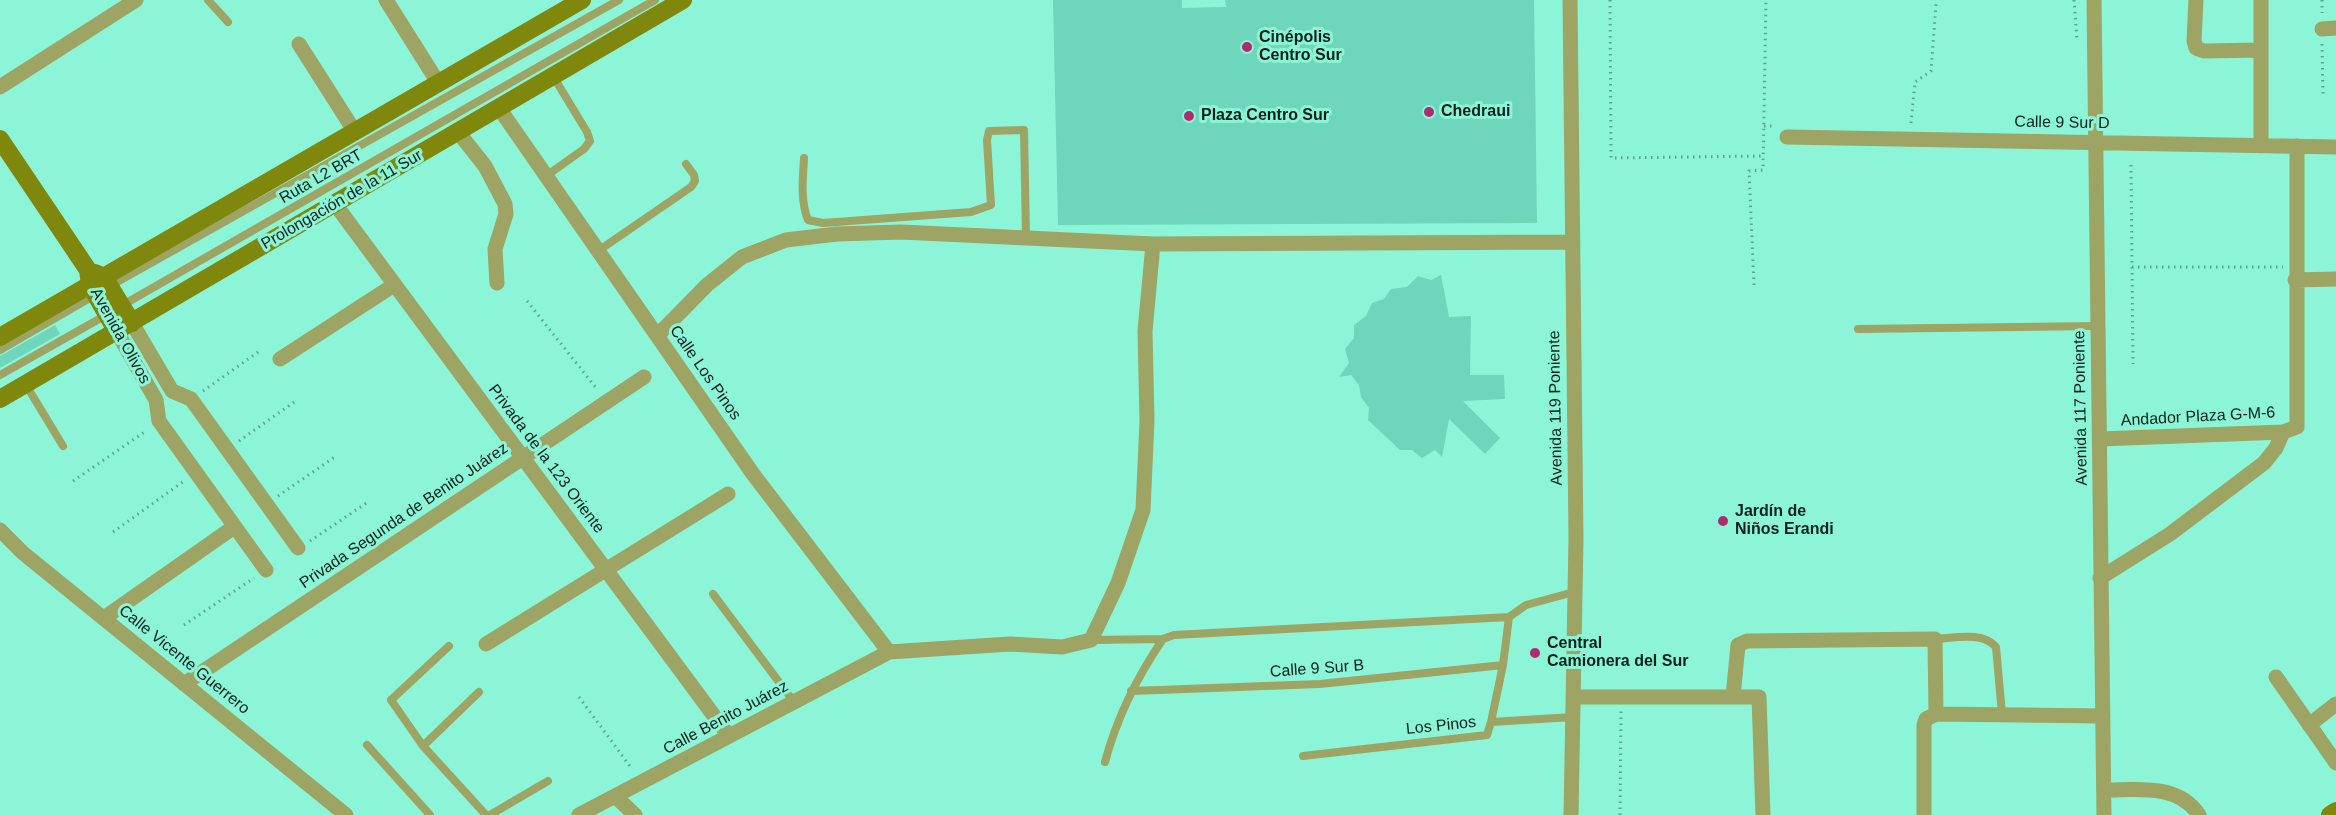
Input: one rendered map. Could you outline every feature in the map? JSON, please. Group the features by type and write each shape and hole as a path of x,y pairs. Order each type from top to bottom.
{"main road":[{"path":"0,337 98,283 582,0"},
{"name":"Prolongación de la 11 Sur","path":"0,399 683,0"},
{"name":"Avenida Olivos","path":"0,139 98,283 124,327"},
{"path":"2330,815 2336,811"}],"street":[{"path":"0,87 136,0"},
{"path":"386,0 439,84"},
{"name":"Avenida 119 Poniente","path":"1570,0 1574,592 1571,815"},
{"name":"Avenida 117 Poniente","path":"2094,0 2104,815"},
{"path":"2196,0 2194,41 2196,48 2204,51 2261,50"},
{"path":"2261,0 2261,146"},
{"path":"299,44 355,132"},
{"name":"Calle Los Pinos","path":"499,108 753,474 890,652"},
{"path":"458,132 485,166 505,204 506,214 495,249 497,283"},
{"name":"Calle 9 Sur D","path":"1787,137 2336,147"},
{"path":"2100,578 2170,534 2264,463 2290,429 2297,146"},
{"name":"Privada de la 123 Oriente","path":"334,204 729,736"},
{"path":"657,336 707,285 741,257 786,240 837,234 901,232 1153,244 1572,242"},
{"path":"890,652 1010,644 1062,647 1091,640 1118,583 1143,510 1147,421 1145,331 1153,244"},
{"path":"2295,273 2336,279"},
{"path":"280,359 394,285"},
{"path":"124,327 172,391 191,399 298,548"},
{"name":"Avenida Olivos","path":"124,327 156,400"},
{"name":"Privada Segunda de Benito Juárez","path":"184,684 644,377"},
{"path":"172,391 156,400 159,421 266,570"},
{"name":"Andador Plaza G-M-6","path":"2100,440 2290,429"},
{"path":"486,644 728,494"},
{"path":"104,618 234,526"},
{"name":"Calle Vicente Guerrero","path":"0,530 184,684 346,815"},
{"path":"1733,697 1738,645 1747,641 1935,639 1936,714"},
{"name":"Calle Benito Juárez","path":"579,815 890,652"},
{"path":"2276,677 2336,763"},
{"path":"1573,697 1759,697 1763,815"},
{"path":"2309,725 2336,704"},
{"path":"1924,815 1924,725 1926,719 1936,714 2103,716"},
{"path":"2104,790 2163,790 2180,796 2199,815"},
{"path":"615,796 635,815"}],"lane":[{"path":"208,0 228,22"},
{"name":"Ruta L2 BRT","path":"0,350 98,283 619,0"},
{"name":"Ruta L2 BRT","path":"0,375 655,0"},
{"path":"546,176 584,149 590,141 587,132 553,76"},
{"path":"804,158 802,192 804,210 808,220 823,223 971,212 991,206 987,140 989,131 1024,130 1026,237"},
{"path":"598,251 691,187 695,181 694,175 686,164"},
{"path":"1858,329 2098,326"},
{"path":"26,384 63,446"},
{"path":"1091,640 1163,639 1174,635 1509,617 1526,605 1574,592"},
{"path":"713,594 794,702"},
{"path":"1491,722 1503,665 1509,617"},
{"path":"1935,639 1982,638 1991,641 1996,647 2002,714"},
{"path":"1105,762 1115,726 1131,691 1163,639"},
{"path":"449,646 391,700 423,746 488,815 548,781"},
{"name":"Calle 9 Sur B","path":"1131,691 1320,684 1503,665"},
{"path":"423,746 479,692"},
{"name":"Los Pinos","path":"1303,756 1487,735 1491,722 1573,717"},
{"path":"367,745 430,815"}],"path":[{"path":"1610,0 1611,158 1763,156"},
{"path":"1754,285 1749,171 1763,170 1766,0"},
{"path":"2322,0 2329,29 2323,96"},
{"path":"1910,125 1915,82 1930,71 1936,4"},
{"path":"2131,165 2133,364"},
{"path":"2132,267 2295,273"},
{"path":"527,301 607,402"},
{"path":"191,399 261,350"},
{"path":"227,449 297,400"},
{"path":"73,481 159,421"},
{"path":"267,504 336,456"},
{"path":"113,532 195,473"},
{"path":"579,697 642,782"},
{"path":"1620,815 1621,697"}],"building":[{"path":"1053,0 1182,0 1182,8 1226,7 1225,0 1534,0 1537,223 1058,225"},
{"path":"1441,275 1449,317 1471,316 1470,375 1504,375 1505,399 1463,401 1500,438 1485,454 1449,419 1442,457 1435,450 1422,458 1412,450 1400,450 1368,420 1369,408 1361,397 1359,385 1351,375 1339,377 1349,363 1345,349 1354,338 1354,325 1366,316 1372,303 1384,299 1391,289 1407,287 1418,276 1431,280"},
{"path":"55,325 60,334 0,368 0,356"}],"place":[{"name":"Cinépolis Centro Sur","path":"1247,47"},
{"name":"Chedraui","path":"1429,112"},
{"name":"Plaza Centro Sur","path":"1189,116"},
{"name":"Jardín de Niños Erandi","path":"1723,521"},
{"name":"Central Camionera del Sur","path":"1535,653"}]}
